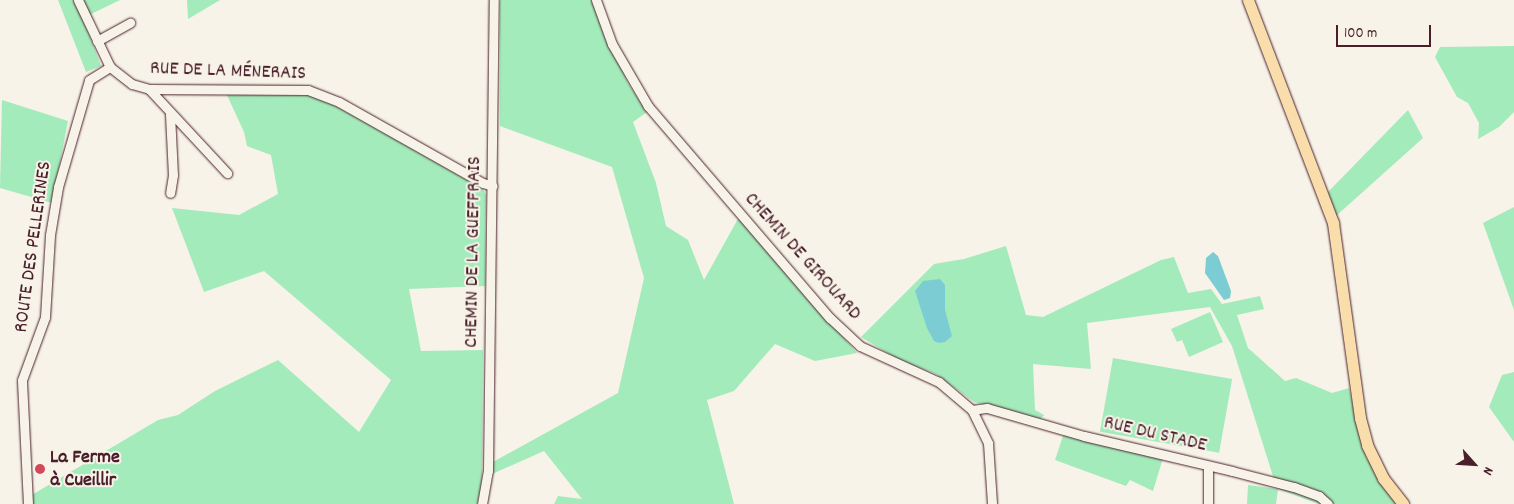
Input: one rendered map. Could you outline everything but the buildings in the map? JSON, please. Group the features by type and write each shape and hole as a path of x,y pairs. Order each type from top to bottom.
{"main road":[{"path":"1248,0 1333,223 1360,418 1367,445 1383,478 1403,504"}],"street":[{"name":"RUE DE LA MÉNERAIS","path":"78,0 110,67 132,84 149,89 308,90 339,102 483,183 493,186"},
{"name":"CHEMIN DE LA GUEFFRAIS","path":"482,504 488,471 494,0"},
{"name":"CHEMIN DE GIROUARD","path":"596,0 612,44 648,106 830,318 860,346 939,382 972,410 988,443 992,504"},
{"path":"97,40 130,24"},
{"name":"ROUTE DES PELLERINES","path":"28,504 22,380 45,317 50,235 58,187 89,80 110,67"},
{"path":"149,89 163,103 170,114 227,173"},
{"path":"163,103 172,89"},
{"path":"170,114 173,174 170,193"},
{"name":"RUE DU STADE","path":"972,410 987,408 1084,436 1286,486 1319,496 1328,504"},
{"path":"1208,466 1208,504"}],"green space":[{"path":"58,0 120,0 83,18 101,66 86,72"},
{"path":"187,0 220,0 188,19"},
{"path":"500,0 594,0 628,83 647,112 633,122 656,183 666,226 688,240 704,280 739,217 857,353 815,361 775,344 734,391 707,400 734,504 554,504 558,496 582,499 544,451 492,474 493,462 618,393 644,278 612,167 500,126"},
{"path":"1514,46 1514,112 1499,127 1478,139 1479,123 1468,103 1457,97 1435,57 1440,47"},
{"path":"226,93 304,94 327,101 483,189 486,195 485,286 409,289 421,351 483,350 482,484 477,504 32,504 30,496 158,420 178,415 215,391 278,360 359,432 391,380 264,271 204,292 172,208 239,215 278,194 271,155 247,146 244,132"},
{"path":"2,100 68,121 52,203 0,188"},
{"path":"1408,110 1423,138 1336,216 1327,193"},
{"path":"1514,207 1514,310 1483,223"},
{"path":"1006,246 1026,315 1043,317 1161,260 1174,257 1188,293 1211,289 1222,304 1260,296 1264,309 1237,315 1248,348 1285,381 1296,378 1332,393 1349,388 1366,457 1396,504 1319,504 1278,489 1276,504 1247,504 1248,485 1277,489 1232,346 1210,307 1087,323 1091,369 1033,364 1035,410 1044,415 1040,420 974,402 936,374 899,360 861,337 934,264 964,259"},
{"path":"1210,312 1223,342 1189,357 1182,340 1177,342 1171,329"},
{"path":"1113,358 1232,379 1219,453 1100,432"},
{"path":"1514,372 1514,442 1489,407 1502,375"},
{"path":"1064,433 1163,458 1153,491 1130,480 1126,486 1055,460"}],"water":[{"path":"1213,252 1218,256 1231,291 1230,298 1224,300 1205,273 1206,258"},
{"path":"940,279 945,285 945,310 952,336 945,342 939,343 934,341 927,328 915,291 923,281"}],"place":[{"name":"La Ferme à Cueillir","path":"40,469"}]}
